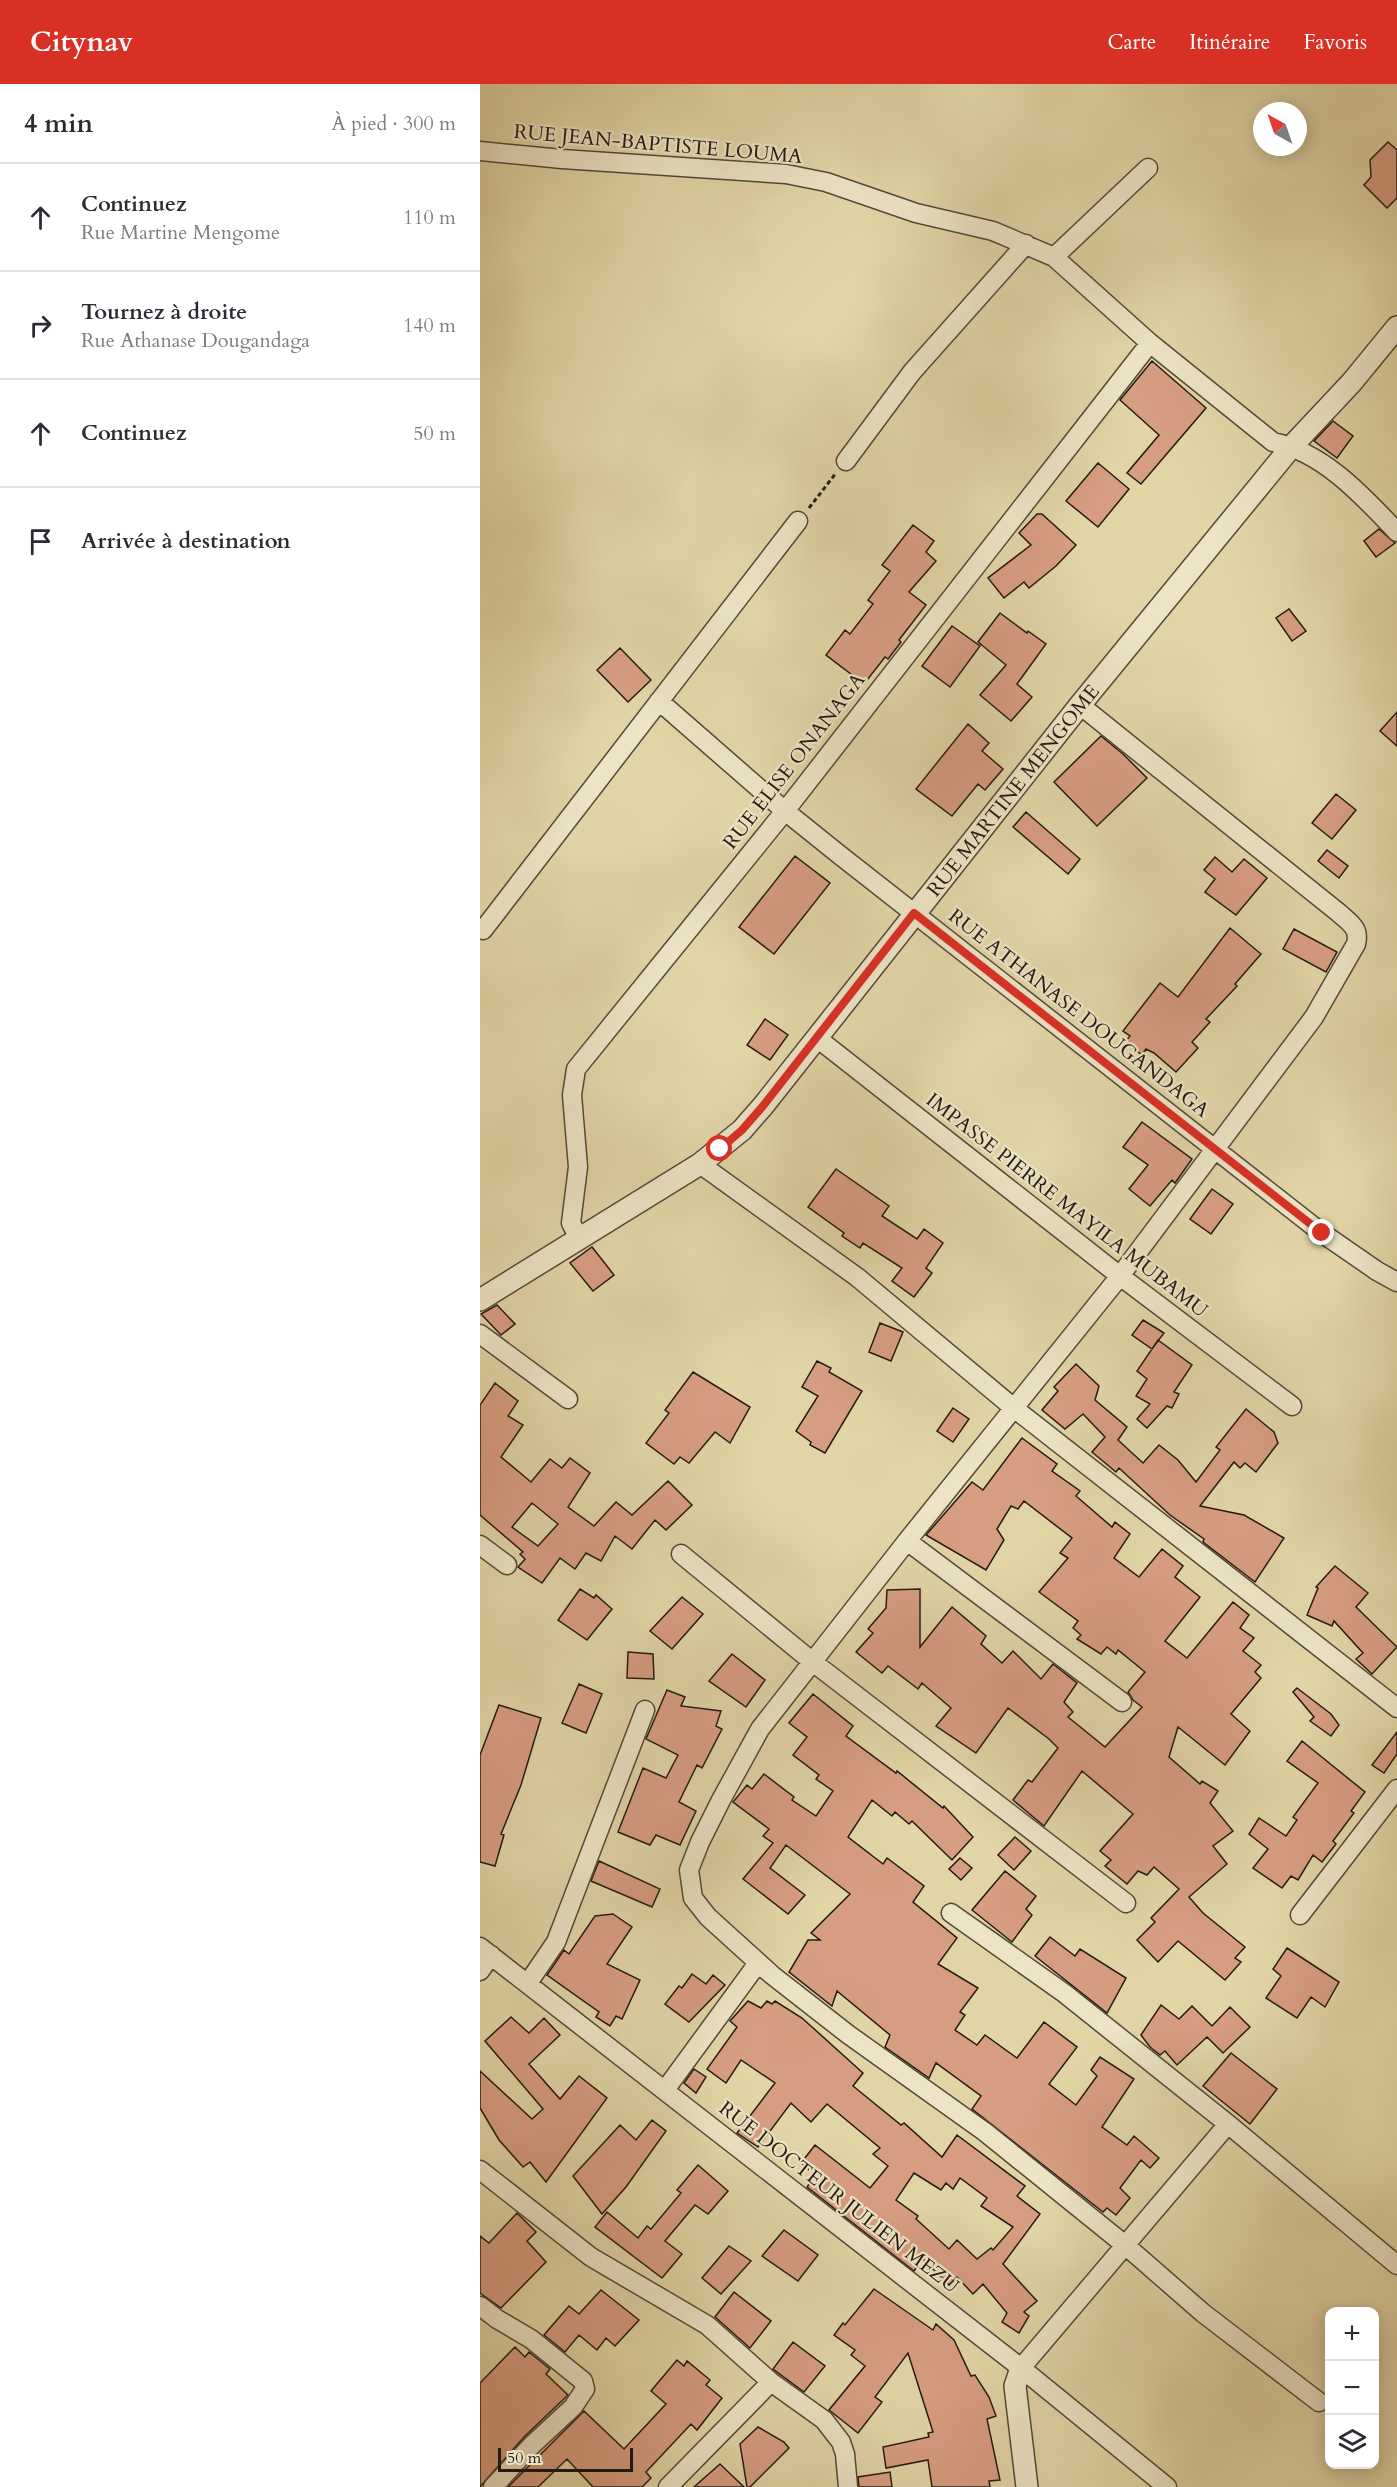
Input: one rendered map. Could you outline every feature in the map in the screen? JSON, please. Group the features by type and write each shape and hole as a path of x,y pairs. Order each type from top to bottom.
{"street":[{"name":"RUE JEAN-BAPTISTE LOUMA","path":"480,151 562,159 786,174 826,182 916,213 993,231 1026,244 1054,257 1150,343 1273,442 1292,446 1309,454 1352,488 1397,532"},
{"path":"1054,257 1148,168"},
{"path":"846,461 912,372 1026,244"},
{"name":"RUE MARTINE MENGOME","path":"480,1300 700,1164 742,1130 1080,705 1292,446 1352,382 1397,327"},
{"name":"RUE ELISE ONANAGA","path":"579,1238 571,1222 578,1167 572,1095 576,1069 784,810 1150,343"},
{"path":"483,930 798,521"},
{"name":"RUE ATHANASE DOUGANDAGA","path":"659,701 784,810 914,913 1322,1233 1397,1282"},
{"path":"1080,705 1339,913 1358,933 1353,951 1314,1017 1120,1276 907,1541 760,1730 721,1800 689,1870 693,1898 708,1917 758,1963 849,2035 985,2132 1125,2245 1203,2313 1319,2402"},
{"name":"IMPASSE PIERRE MAYILA MUBAMU","path":"817,1038 1120,1276 1292,1406"},
{"path":"700,1164 857,1277 1015,1409 1397,1708"},
{"path":"480,1334 568,1399"},
{"path":"907,1541 1122,1702"},
{"path":"480,1545 507,1565"},
{"path":"681,1554 814,1663 1126,1903"},
{"path":"528,1983 556,1942 645,1710"},
{"path":"1300,1915 1397,1789"},
{"path":"951,1913 1064,1994 1228,2124 1397,2265"},
{"path":"480,1971 485,1951"},
{"name":"RUE DOCTEUR JULIEN MEZU","path":"485,1951 1021,2368 1167,2487"},
{"path":"665,2090 758,1963"},
{"path":"1027,2487 1015,2386 1021,2368 1228,2124"},
{"path":"480,2170 591,2257 708,2325 771,2382 824,2420 834,2431 845,2454 848,2487"},
{"path":"480,2306 531,2339 583,2381 585,2389 573,2407 532,2445 494,2487"},
{"path":"668,2487 771,2382"}],"path":[{"path":"798,521 846,461"}],"building":[{"path":"1388,142 1397,150 1397,198 1387,208 1364,185 1371,177 1370,160"},
{"path":"1152,361 1206,408 1141,484 1127,473 1159,435 1120,400"},
{"path":"1333,421 1353,436 1337,458 1314,441"},
{"path":"1098,463 1129,489 1098,527 1066,501"},
{"path":"1037,514 1042,514 1076,545 1056,566 1029,588 1024,582 1004,598 988,578 1031,545 1019,533"},
{"path":"913,525 934,541 926,552 936,561 909,592 926,605 899,640 901,642 888,659 885,657 864,684 826,655 845,630 850,634 873,604 868,600 890,571 882,565"},
{"path":"1379,529 1395,543 1376,557 1364,541"},
{"path":"1289,609 1306,631 1292,641 1276,618"},
{"path":"1000,613 1046,644 1017,684 1032,697 1011,721 980,695 1006,665 978,642"},
{"path":"952,626 980,646 950,687 922,666"},
{"path":"620,648 651,680 628,702 597,670"},
{"path":"1397,712 1397,746 1380,731"},
{"path":"968,724 989,743 982,751 1003,769 985,790 978,784 952,816 916,789"},
{"path":"1101,736 1147,778 1097,826 1054,782"},
{"path":"1336,794 1356,810 1332,839 1312,823"},
{"path":"1026,812 1080,859 1068,874 1013,827"},
{"path":"1327,850 1348,866 1339,878 1318,861"},
{"path":"795,856 830,883 774,954 739,927"},
{"path":"1215,857 1232,872 1244,859 1267,878 1236,915 1205,892 1215,879 1204,870"},
{"path":"1230,928 1261,954 1235,984 1237,986 1206,1019 1210,1022 1192,1042 1198,1048 1176,1072 1154,1053 1146,1049 1142,1055 1125,1042 1130,1036 1123,1031 1160,983 1178,997"},
{"path":"1294,929 1337,952 1326,972 1283,949"},
{"path":"765,1019 788,1035 770,1060 747,1045"},
{"path":"1142,1122 1192,1159 1175,1183 1172,1180 1150,1206 1129,1189 1148,1165 1123,1147"},
{"path":"836,1169 889,1206 882,1216 917,1239 924,1229 943,1243 926,1268 932,1273 914,1297 892,1281 902,1268 863,1243 860,1248 842,1236 844,1233 808,1207"},
{"path":"1212,1189 1233,1204 1211,1234 1190,1219"},
{"path":"592,1247 614,1275 593,1291 570,1263"},
{"path":"497,1305 515,1324 501,1335 481,1314"},
{"path":"1143,1320 1164,1333 1152,1349 1132,1335"},
{"path":"880,1323 903,1332 891,1361 869,1352"},
{"path":"1158,1340 1192,1365 1174,1392 1179,1394 1172,1408 1167,1406 1147,1428 1137,1419 1150,1404 1136,1396 1147,1379 1137,1371"},
{"path":"817,1361 831,1368 829,1372 862,1391 825,1453 810,1445 811,1442 796,1431 818,1396 802,1387"},
{"path":"1076,1364 1099,1386 1095,1400 1127,1427 1118,1440 1143,1463 1159,1445 1178,1460 1196,1482 1220,1450 1216,1447 1246,1409 1274,1432 1278,1443 1256,1472 1245,1463 1240,1468 1234,1462 1200,1506 1244,1515 1284,1538 1255,1582 1203,1542 1204,1539 1170,1515 1119,1468 1116,1472 1092,1452 1105,1437 1083,1414 1065,1429 1042,1410 1058,1391 1054,1387"},
{"path":"693,1372 750,1407 730,1443 715,1432 689,1463 680,1457 674,1464 646,1443 669,1413 665,1410"},
{"path":"495,1383 518,1401 508,1416 523,1425 501,1457 531,1482 550,1459 562,1468 570,1458 590,1473 568,1507 594,1526 616,1502 632,1515 668,1481 692,1505 666,1530 655,1520 632,1549 615,1536 601,1561 586,1553 575,1569 560,1558 542,1583 518,1567 525,1559 520,1554 523,1552 480,1515 480,1405","holes":["532,1503 558,1524 538,1546 512,1527"]},
{"path":"953,1408 969,1419 953,1442 937,1431"},
{"path":"1022,1438 1057,1464 1052,1471 1080,1491 1076,1496 1112,1527 1115,1522 1130,1534 1114,1558 1139,1577 1162,1549 1183,1566 1175,1577 1200,1597 1165,1641 1187,1658 1233,1602 1249,1615 1240,1628 1254,1638 1243,1651 1261,1665 1255,1672 1261,1678 1231,1714 1250,1731 1225,1765 1178,1727 1169,1757 1200,1784 1202,1781 1218,1791 1210,1803 1233,1831 1213,1846 1227,1864 1189,1897 1203,1913 1245,1947 1235,1958 1241,1962 1225,1980 1178,1941 1158,1962 1137,1940 1155,1922 1151,1918 1179,1889 1154,1867 1147,1875 1138,1871 1127,1884 1105,1866 1111,1860 1100,1851 1133,1814 1082,1771 1044,1826 1013,1800 1028,1780 1032,1782 1058,1748 1049,1739 1008,1708 976,1753 936,1726 951,1708 922,1683 918,1689 888,1666 882,1673 856,1652 873,1633 868,1629 886,1608 887,1590 920,1589 920,1647 952,1607 986,1636 981,1644 1002,1663 1013,1651 1041,1679 1053,1664 1077,1683 1064,1702 1073,1712 1068,1717 1105,1747 1142,1707 1133,1700 1128,1692 1145,1672 1118,1650 1116,1654 1107,1647 1101,1654 1077,1639 1081,1635 1073,1628 1078,1621 1039,1592 1068,1558 1060,1553 1072,1538 1024,1501 1018,1509 1011,1506 997,1529 1004,1540 986,1570 926,1535 972,1482 983,1490"},
{"path":"1335,1566 1368,1593 1356,1607 1397,1647 1372,1674 1356,1659 1363,1653 1334,1621 1332,1626 1307,1615 1318,1588 1316,1587"},
{"path":"580,1589 594,1598 596,1595 612,1609 587,1640 558,1620"},
{"path":"682,1597 703,1614 672,1649 650,1631"},
{"path":"628,1652 653,1654 654,1679 627,1678"},
{"path":"732,1654 765,1680 746,1707 709,1681"},
{"path":"579,1684 602,1694 586,1733 562,1723"},
{"path":"1297,1688 1331,1714 1339,1725 1331,1736 1310,1721 1314,1717 1293,1692"},
{"path":"667,1690 685,1697 681,1706 721,1711 716,1726 722,1729 702,1768 697,1765 679,1802 696,1811 680,1845 656,1835 650,1845 618,1832 643,1768 666,1778 678,1755 646,1739"},
{"path":"813,1694 853,1726 846,1736 896,1773 897,1771 943,1808 944,1806 973,1837 952,1860 912,1821 909,1824 895,1812 892,1816 872,1800 848,1837 883,1864 887,1858 924,1886 913,1902 957,1938 938,1964 978,1988 960,2012 965,2015 955,2030 977,2045 985,2035 1017,2058 1044,2022 1077,2047 1049,2084 1076,2105 1097,2076 1091,2070 1100,2057 1134,2079 1102,2127 1127,2145 1134,2136 1159,2158 1150,2168 1141,2160 1120,2188 1130,2198 1116,2215 1107,2208 1103,2212 972,2109 981,2096 936,2063 929,2078 885,2047 890,2035 837,1991 832,2006 789,1972 808,1940 820,1940 811,1933 850,1894 786,1845 770,1868 805,1895 788,1914 743,1879 773,1843 763,1836 769,1829 733,1802 747,1785 752,1789 764,1774 794,1797 792,1800 816,1816 833,1791 816,1779 819,1775 793,1755 807,1737 789,1723"},
{"path":"499,1705 541,1718 521,1785 501,1834 504,1835 495,1866 480,1862 480,1755"},
{"path":"1397,1732 1397,1754 1384,1773 1372,1765"},
{"path":"1302,1741 1365,1792 1351,1811 1354,1813 1333,1841 1336,1844 1322,1862 1313,1855 1298,1880 1291,1876 1282,1888 1253,1868 1268,1849 1249,1834 1259,1818 1286,1836 1297,1820 1293,1817 1318,1783 1287,1761"},
{"path":"1015,1837 1031,1851 1014,1870 998,1855"},
{"path":"960,1858 972,1868 961,1880 949,1869"},
{"path":"599,1861 660,1889 652,1907 591,1881"},
{"path":"1005,1871 1036,1896 1026,1909 1032,1915 1012,1942 972,1910"},
{"path":"613,1914 632,1927 607,1964 640,1980 622,2019 616,2016 610,2026 596,2017 599,2012 547,1975 564,1950 569,1954 595,1916"},
{"path":"1050,1937 1075,1956 1080,1949 1126,1978 1107,2013 1035,1956"},
{"path":"1287,1948 1339,1982 1325,2007 1311,1997 1297,2018 1266,1998 1281,1976 1273,1969"},
{"path":"692,1974 706,1984 713,1975 725,1985 689,2022 665,2004 679,1986 682,1988"},
{"path":"748,2001 761,2008 767,2001 772,2004 775,2001 802,2018 863,2073 853,2086 901,2125 904,2123 942,2157 957,2135 1025,2186 1017,2196 1040,2214 1003,2264 1037,2301 1024,2312 1029,2316 1019,2333 1002,2322 1007,2313 983,2284 973,2294 957,2277 949,2285 923,2259 914,2271 807,2187 815,2175 801,2163 815,2145 870,2188 888,2166 873,2154 880,2148 827,2104 811,2122 791,2103 758,2147 737,2133 775,2083 741,2060 726,2083 707,2069 737,2027 730,2021","holes":["914,2173 941,2190 946,2183 953,2189 960,2178 987,2198 981,2206 1013,2227 993,2250 991,2248 977,2259 957,2240 949,2249 916,2219 918,2216 896,2200"]},
{"path":"1161,2005 1179,2019 1192,2006 1212,2026 1230,2007 1250,2027 1223,2053 1207,2037 1177,2065 1165,2051 1160,2055 1150,2047 1141,2035"},
{"path":"511,2017 529,2033 544,2018 560,2035 529,2064 560,2099 579,2076 607,2098 546,2182 530,2162 523,2167 499,2140 480,2108 480,2071 532,2119 543,2109 485,2041"},
{"path":"1231,2053 1277,2089 1250,2124 1203,2086"},
{"path":"694,2069 706,2077 696,2093 684,2083"},
{"path":"652,2120 666,2131 626,2187 602,2214 573,2176 620,2125 636,2140"},
{"path":"698,2165 728,2191 708,2214 695,2205 665,2241 682,2254 662,2278 595,2227 607,2212 638,2238 647,2226 651,2229 681,2193 677,2190"},
{"path":"517,2213 536,2232 527,2241 546,2262 501,2308 480,2293 480,2236 489,2243"},
{"path":"784,2230 818,2255 798,2281 762,2256"},
{"path":"729,2246 751,2261 721,2294 702,2278"},
{"path":"874,2289 933,2330 936,2324 954,2340 971,2376 975,2375 989,2397 996,2416 987,2419 1000,2480 989,2481 990,2487 932,2487 928,2460 886,2468 883,2447 929,2437 928,2433 933,2432 908,2353 875,2397 882,2402 858,2433 829,2410 865,2366 851,2355 855,2350 834,2335"},
{"path":"601,2290 639,2320 615,2346 606,2338 597,2350 579,2335 565,2352 544,2335 569,2306 579,2314"},
{"path":"734,2292 771,2321 750,2348 715,2317"},
{"path":"793,2342 825,2366 804,2392 773,2369"},
{"path":"515,2347 525,2357 529,2352 550,2369 546,2374 568,2395 524,2437 480,2487 480,2383"},
{"path":"677,2360 684,2366 687,2361 710,2380 706,2385 722,2398 697,2430 691,2424 646,2472 651,2478 642,2487 593,2487 567,2459 538,2487 508,2487 584,2411 624,2449 666,2404 651,2391"},
{"path":"758,2427 784,2442 789,2448 750,2487 747,2487 740,2444"},
{"path":"720,2464 744,2487 694,2487"},
{"path":"890,2472 892,2487 859,2487 858,2477"}],"route":[{"path":"720,1149 742,1130 763,1106 914,913 1322,1233"}]}
